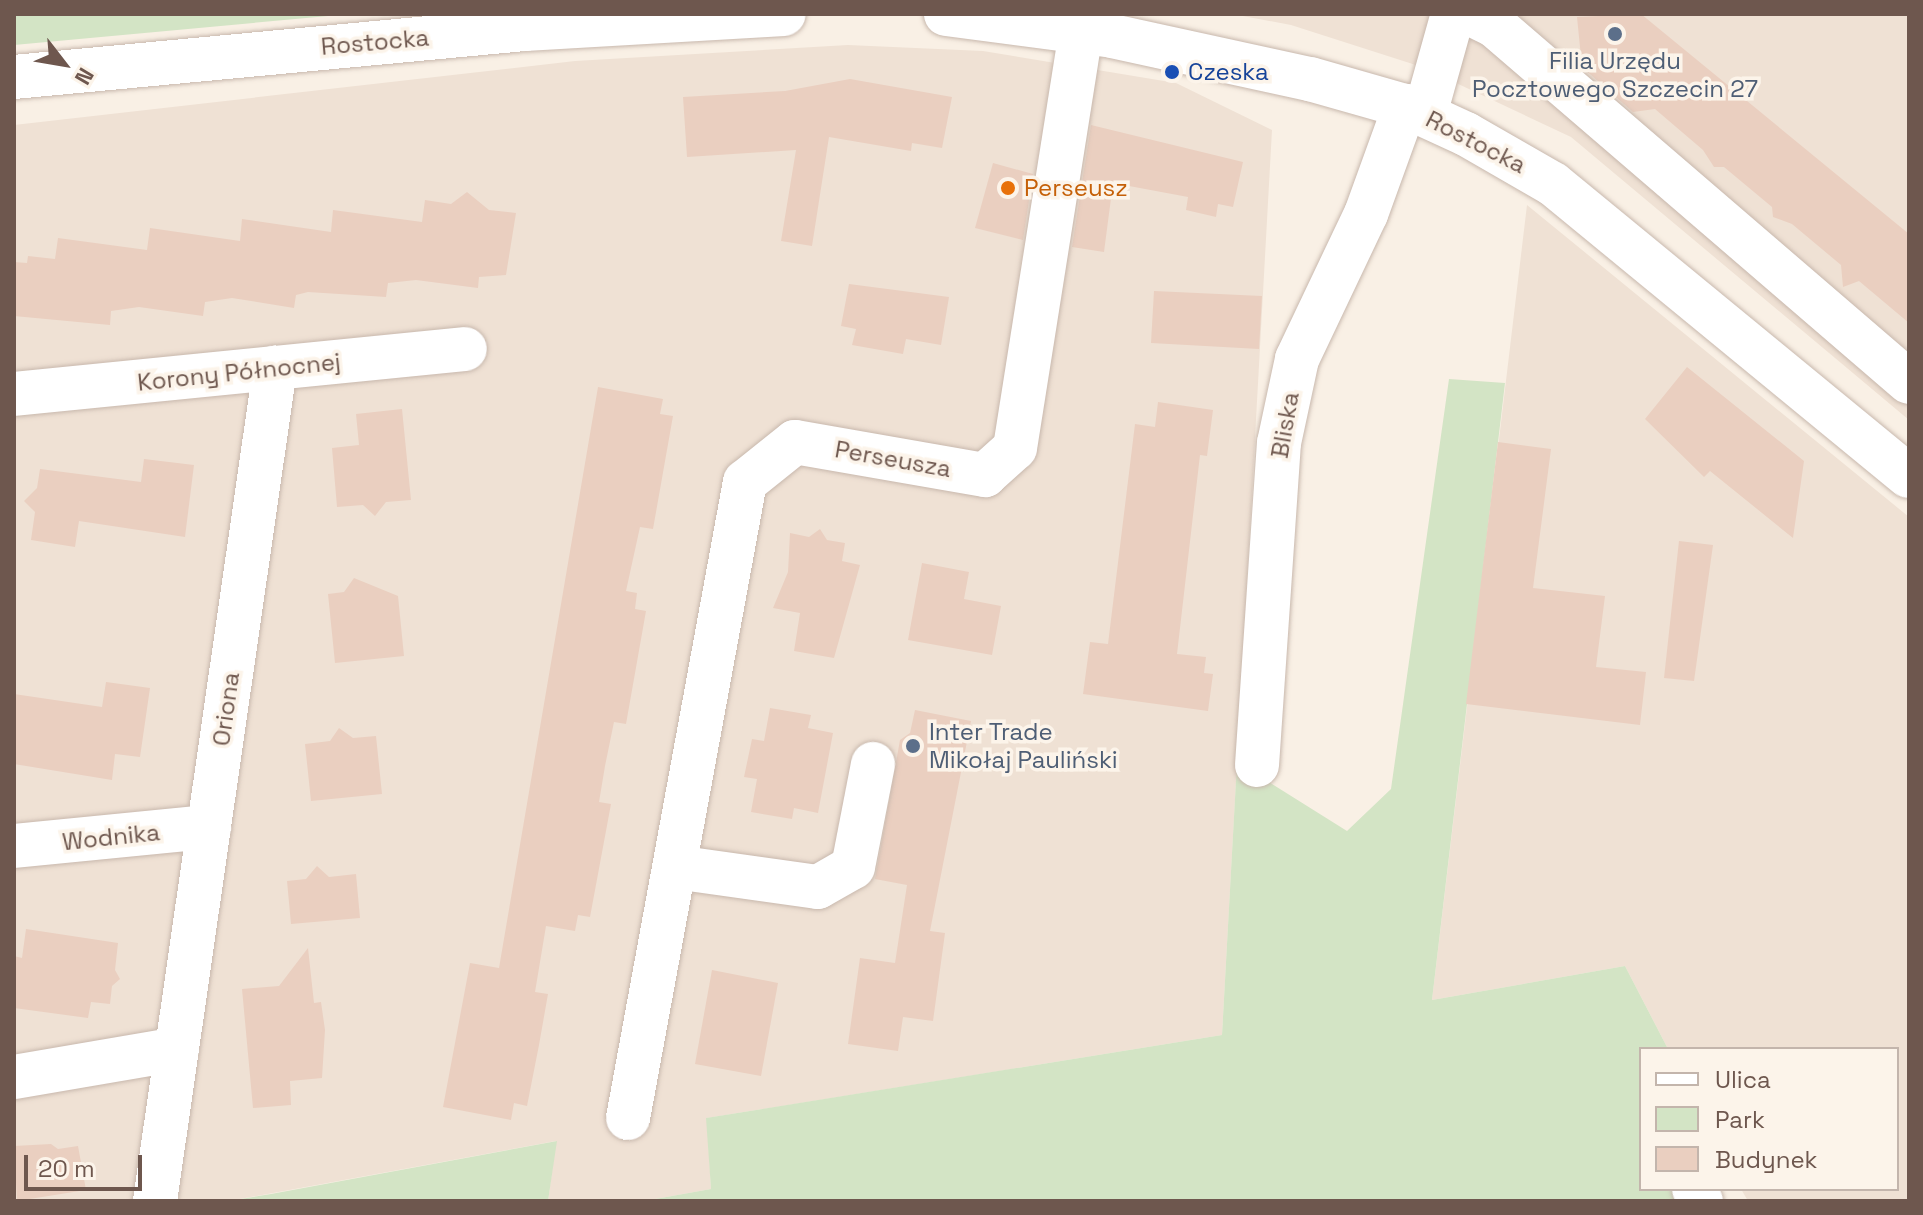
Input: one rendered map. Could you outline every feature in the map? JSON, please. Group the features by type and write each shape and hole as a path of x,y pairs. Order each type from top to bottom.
{"street":[{"name":"Rostocka","path":"14,77 525,29 784,14"},
{"name":"Rostocka","path":"946,14 1081,31 1415,110 1553,184 1909,476"},
{"name":"Bliska","path":"1257,765 1276,471 1297,359 1415,110 1453,14"},
{"path":"1471,14 1506,35 1909,382"},
{"name":"Perseusza","path":"628,1118 745,482 795,442 985,475 1015,448 1081,31"},
{"name":"Korony Północnej","path":"14,394 465,349"},
{"name":"Oriona","path":"155,1201 275,368"},
{"path":"675,867 818,887 853,867 873,764"},
{"name":"Wodnika","path":"14,846 209,827"},
{"path":"14,1077 177,1049"}],"shaded area":[{"path":"1232,14 1909,14 1909,420 1571,137 1422,67 1291,25"},
{"path":"848,45 983,51 1176,83 1272,130 1222,1035 707,1118 711,1189 644,1201 548,1201 556,1141 229,1201 14,1201 14,125 575,61"},
{"path":"1527,205 1909,517 1909,1201 1748,1201 1742,1191 1899,1191 1899,1047 1667,1047 1625,966 1432,1000"}],"green space":[{"path":"14,14 350,14 14,45"},
{"path":"1449,379 1505,383 1432,1000 1625,966 1667,1047 1639,1047 1639,1191 1678,1191 1682,1201 644,1201 711,1189 706,1118 1222,1035 1237,762 1347,831 1391,789"},
{"path":"557,1141 548,1201 229,1201 271,1194"}],"building":[{"path":"1641,14 1909,234 1909,323 1859,281 1843,287 1841,265 1792,224 1773,217 1772,207 1724,167 1714,167 1703,150 1655,109 1633,112 1582,67 1577,17"},
{"path":"850,79 952,97 942,148 912,143 911,151 829,137 812,246 781,241 796,150 687,157 683,97 785,91"},
{"path":"1091,125 1243,162 1233,207 1218,204 1216,217 1186,210 1188,197 1113,183 1104,252 1072,247"},
{"path":"993,163 1033,174 1023,240 975,228"},
{"path":"467,192 489,210 516,213 506,275 479,277 478,288 416,280 388,283 386,297 308,292 296,295 294,308 232,298 205,302 203,316 139,307 111,311 110,325 14,316 14,262 27,263 28,256 55,259 58,238 147,250 150,228 240,241 242,219 331,232 333,210 422,222 425,200 451,204"},
{"path":"849,284 949,297 941,345 906,339 903,354 852,345 856,329 841,326"},
{"path":"1154,291 1262,296 1259,349 1151,343"},
{"path":"1687,367 1804,461 1793,538 1710,471 1704,477 1645,419"},
{"path":"598,387 663,399 660,414 673,416 653,529 640,527 626,591 637,593 635,609 646,611 626,724 614,722 605,766 599,802 611,804 590,917 578,915 575,931 546,926 535,992 548,994 539,1045 527,1106 514,1103 511,1120 443,1107 470,963 499,968"},
{"path":"1158,402 1213,410 1207,456 1200,455 1177,654 1206,657 1204,673 1213,674 1208,711 1083,694 1090,642 1108,644 1135,424 1155,427"},
{"path":"402,409 411,500 386,502 375,516 363,505 337,507 332,448 359,445 356,414"},
{"path":"1498,442 1551,449 1533,588 1605,596 1596,667 1646,672 1640,725 1466,704"},
{"path":"144,459 194,465 185,537 79,521 75,547 31,540 35,512 24,501 37,488 40,469 141,482"},
{"path":"820,529 827,540 845,543 842,561 860,565 834,658 794,651 800,613 773,608 788,572 790,533 809,537"},
{"path":"1679,541 1713,545 1694,681 1664,678"},
{"path":"922,563 969,572 964,599 1001,606 992,655 908,640"},
{"path":"354,578 398,596 404,656 335,663 328,594 344,592"},
{"path":"106,682 150,688 140,757 115,754 112,780 14,764 14,694 102,707"},
{"path":"770,708 811,715 808,728 833,733 818,813 794,808 792,819 751,812 757,779 744,777 752,739 764,741"},
{"path":"915,710 971,721 930,931 945,933 933,1021 903,1017 898,1051 848,1044 860,958 895,963 907,885 875,879 900,740 910,733"},
{"path":"339,728 353,738 376,736 382,794 311,801 305,744 330,741"},
{"path":"317,866 329,877 356,874 360,918 291,924 287,881 306,879"},
{"path":"26,929 118,943 115,970 120,979 112,986 110,1004 91,1002 88,1018 14,1008 14,956 22,958"},
{"path":"308,948 314,1003 321,1002 325,1030 322,1078 290,1081 291,1105 253,1108 242,989 279,986"},
{"path":"712,970 778,983 761,1076 695,1064"},
{"path":"51,1144 58,1149 78,1146 86,1190 17,1201 14,1146"}],"place":[{"name":"Filia Urzędu Pocztowego Szczecin 27","path":"1615,34"},
{"name":"Czeska","path":"1172,72"},
{"name":"Perseusz","path":"1008,188"},
{"name":"Inter Trade Mikołaj Pauliński","path":"913,746"}]}
